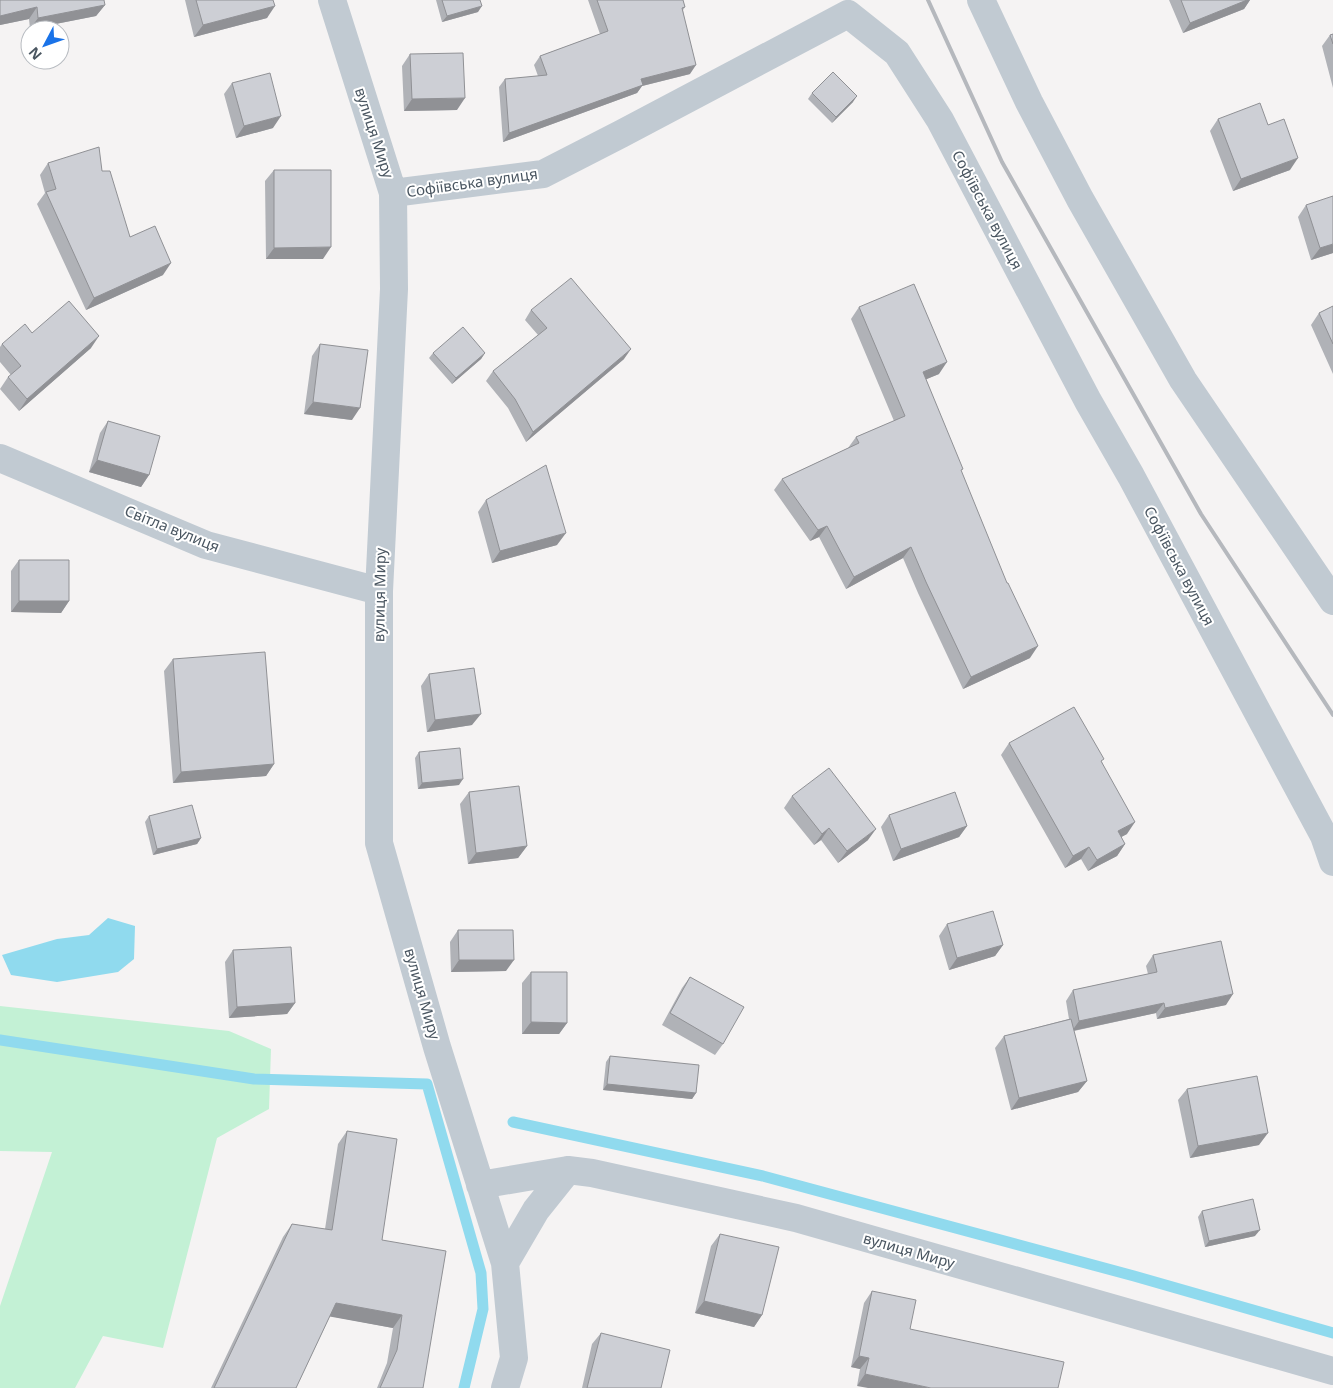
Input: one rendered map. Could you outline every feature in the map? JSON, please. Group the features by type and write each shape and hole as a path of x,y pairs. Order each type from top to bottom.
{"street":[{"name":"вулиця Миру","path":"332,0 393,193 394,289 379,592 379,843 437,1047 505,1263 514,1358 505,1388"},
{"path":"981,0 1029,102 1071,181 1183,380 1333,601"},
{"name":"Софіївська вулиця","path":"393,193 542,174 630,130 848,14 897,54 940,120 1088,401 1131,476 1324,836 1333,862"},
{"name":"Світла вулиця","path":"0,458 206,546 379,592"},
{"name":"вулиця Миру","path":"480,1185 568,1170 592,1173 796,1218 1333,1371"},
{"path":"505,1263 536,1210 568,1170"}],"green space":[{"path":"0,1006 229,1031 271,1049 269,1109 217,1138 163,1348 103,1336 75,1388 0,1388 0,1306 52,1152 0,1151"}],"water":[{"path":"108,918 135,926 134,959 118,972 57,982 11,975 2,955 57,939 89,935"}],"building":[{"path":"0,0 104,0 105,5 38,18 37,7 0,16"},
{"path":"196,0 273,0 275,6 203,25"},
{"path":"442,0 480,0 482,6 447,16"},
{"path":"597,0 683,0 685,7 682,8 696,65 641,79 643,85 509,133 505,79 547,75 540,56 608,31"},
{"path":"1181,0 1247,0 1190,23"},
{"path":"463,53 465,98 412,99 410,54"},
{"path":"833,72 857,96 836,117 812,93"},
{"path":"270,73 281,116 244,126 232,83"},
{"path":"1260,103 1268,125 1284,119 1298,158 1241,179 1218,119"},
{"path":"99,147 102,171 110,171 130,237 155,226 171,263 94,298 46,192 56,189 48,163"},
{"path":"274,170 331,170 331,247 274,248"},
{"path":"1333,196 1333,244 1320,248 1306,205"},
{"path":"571,278 631,349 533,432 515,399 493,371 547,328 531,310"},
{"path":"914,284 947,362 923,372 1007,583 1038,646 971,677 911,547 854,577 827,526 818,530 782,479 859,443 856,437 905,416 859,307"},
{"path":"69,301 99,336 27,399 8,377 21,366 2,344 25,324 32,333"},
{"path":"1333,306 1333,344 1319,313"},
{"path":"463,327 485,353 456,378 433,353"},
{"path":"320,344 368,350 360,408 313,402"},
{"path":"108,421 160,436 149,475 97,460"},
{"path":"546,465 566,533 500,551 486,500"},
{"path":"19,560 69,560 69,601 19,601"},
{"path":"265,652 274,764 181,772 173,659"},
{"path":"474,668 481,714 435,720 429,674"},
{"path":"1074,707 1104,759 1101,761 1135,822 1118,831 1125,844 1097,860 1089,847 1073,856 1009,743"},
{"path":"460,748 463,779 422,783 419,752"},
{"path":"829,768 876,829 847,851 829,828 822,834 792,796"},
{"path":"519,786 527,846 476,853 469,792"},
{"path":"955,792 967,826 901,849 889,815"},
{"path":"192,805 201,838 157,849 149,816"},
{"path":"993,911 1003,945 957,958 947,924"},
{"path":"458,930 513,930 514,960 459,960"},
{"path":"1221,941 1233,994 1165,1008 1164,1003 1079,1021 1073,990 1157,972 1153,955"},
{"path":"291,947 295,1003 237,1007 233,950"},
{"path":"531,972 567,972 567,1023 531,1022"},
{"path":"690,977 744,1007 723,1044 670,1013"},
{"path":"1071,1019 1087,1081 1019,1098 1004,1036"},
{"path":"610,1056 699,1065 696,1093 607,1084"},
{"path":"1257,1076 1268,1133 1198,1146 1187,1089"},
{"path":"347,1131 397,1139 382,1240 446,1251 423,1388 380,1388 397,1350 402,1315 336,1303 296,1388 214,1388 292,1224 332,1230"},
{"path":"1253,1199 1260,1230 1209,1241 1202,1211"},
{"path":"720,1234 779,1247 762,1315 704,1301"},
{"path":"872,1291 916,1300 910,1329 1064,1362 1058,1388 931,1388 865,1374 869,1358 859,1356"},
{"path":"601,1333 670,1350 661,1388 587,1388"}],"waterway":[{"path":"0,1040 254,1079 427,1084 481,1273 483,1309 464,1388"},
{"path":"513,1122 763,1176 1134,1276 1333,1333"}],"railway":[{"path":"928,0 1002,162 1201,514 1333,715"}]}
